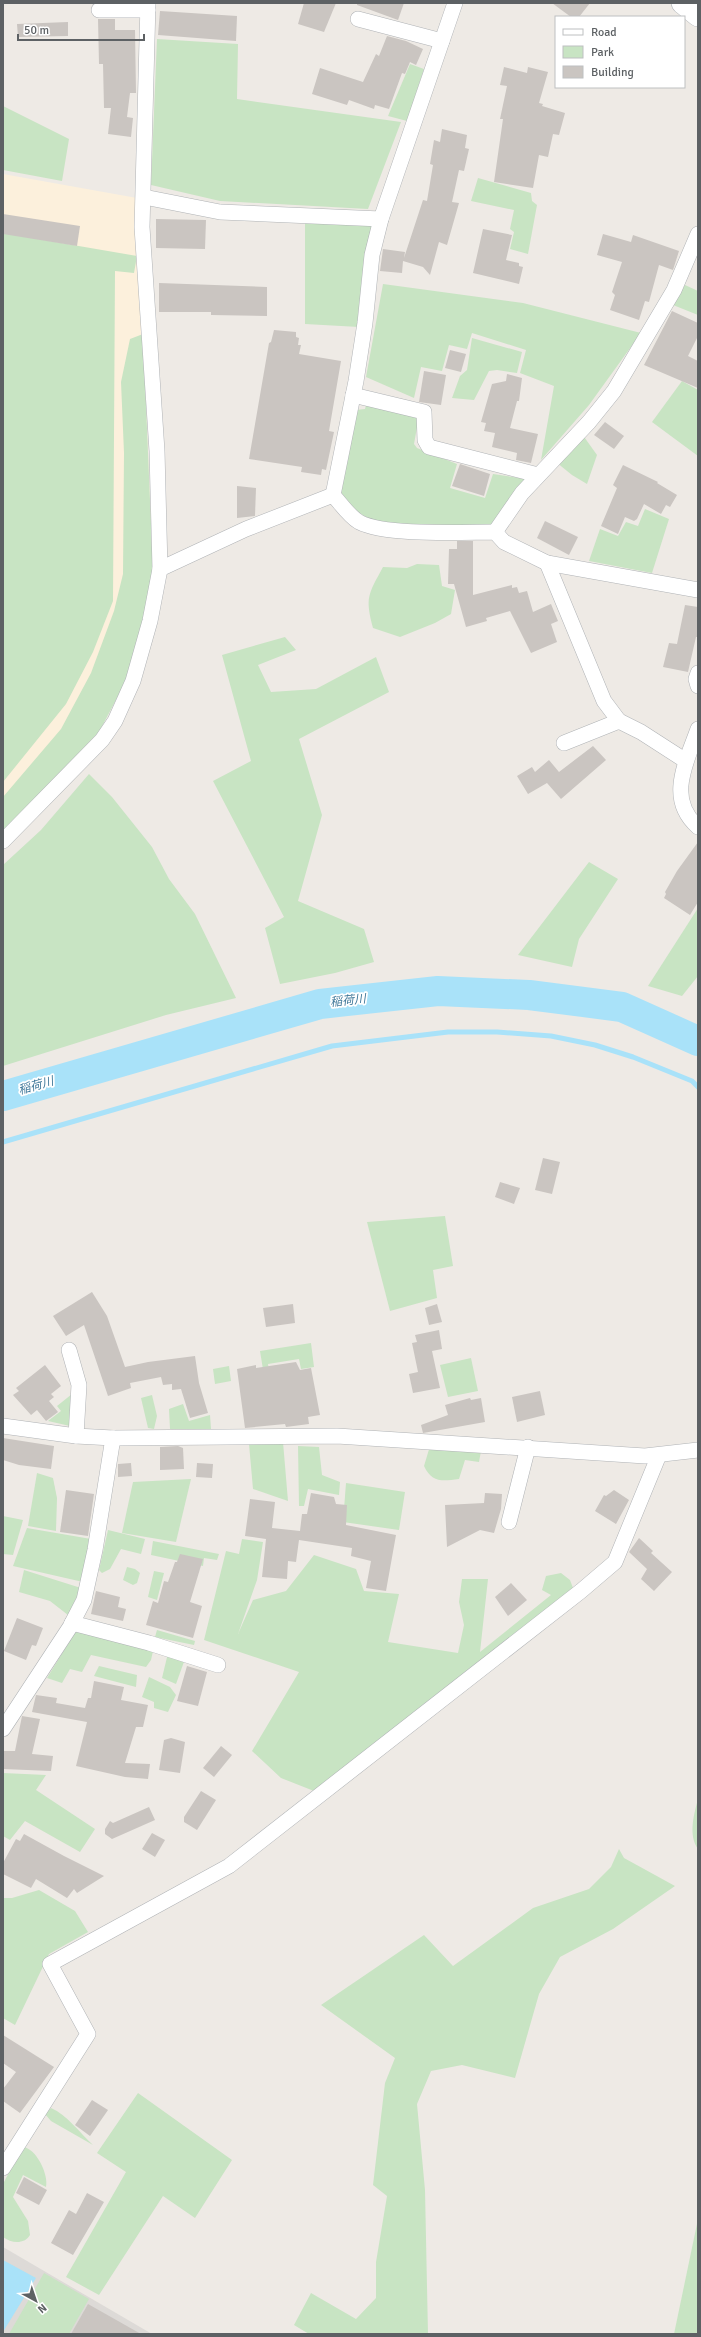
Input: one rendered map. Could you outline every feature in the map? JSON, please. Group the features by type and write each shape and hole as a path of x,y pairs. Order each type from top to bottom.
{"main road":[{"path":"682,3 698,16"}],"street":[{"path":"333,495 353,395 365,323 372,255 381,219 455,3"},
{"path":"3,842 102,740 115,721 126,701 142,654 158,589 160,569 151,344 142,227 148,6 99,10"},
{"path":"358,19 442,41"},
{"path":"144,197 220,212 381,219"},
{"path":"495,532 522,493 589,422 614,391 674,290 698,234"},
{"path":"353,395 424,412 425,440 429,447 538,475"},
{"path":"160,569 252,526 333,495"},
{"path":"333,495 358,521 386,530 495,532 504,542 547,563 698,590"},
{"path":"547,563 604,701 619,721 642,732 686,761"},
{"path":"698,672 696,679 698,686"},
{"path":"564,743 619,721"},
{"path":"698,729 686,761 680,801 689,819 698,827"},
{"path":"69,1350 80,1385 76,1436"},
{"path":"3,1426 76,1436 113,1438 337,1436 659,1455 698,1450"},
{"path":"3,1729 72,1623 84,1600 95,1550 113,1438"},
{"path":"509,1522 528,1447"},
{"path":"3,2168 88,2034 50,1964 229,1866 581,1591 614,1562 659,1455"},
{"path":"72,1623 148,1643 218,1665"}],"shaded area":[{"path":"3,174 137,198 153,571 99,732 3,831"},
{"path":"3,2247 152,2334 3,2334"}],"green space":[{"path":"157,39 238,44 237,99 401,122 368,209 220,201 151,185"},
{"path":"410,64 424,69 407,121 388,116"},
{"path":"3,106 69,139 62,181 3,170"},
{"path":"478,178 531,193 532,201 537,205 528,254 510,249 514,232 510,229 514,210 471,201"},
{"path":"305,221 372,224 362,276 359,327 305,324"},
{"path":"3,233 137,256 134,273 115,271 113,601 93,652 66,704 3,782"},
{"path":"383,284 523,303 641,333 589,405 541,460 554,386 520,373 526,350 472,333 467,349 449,345 442,371 421,367 414,398 366,377"},
{"path":"685,285 698,291 698,315 673,305"},
{"path":"143,334 153,571 140,633 127,679 99,732 3,831 3,797 61,729 91,673 114,611 123,574 124,453 121,382 130,339"},
{"path":"472,338 522,352 517,373 497,370 489,371 474,400 452,398 460,376 467,370"},
{"path":"682,381 698,390 698,456 652,422"},
{"path":"367,402 419,416 414,444 417,448 457,464 450,488 485,498 493,474 526,479 491,526 377,523 359,513 341,494 356,410 365,409"},
{"path":"582,434 597,455 587,484 572,475 556,462"},
{"path":"645,509 669,519 652,573 589,561 600,529 618,536 626,522 638,526"},
{"path":"417,564 439,565 442,586 455,590 451,614 435,623 400,637 373,628 369,609 369,596 383,567 407,568"},
{"path":"285,637 296,650 258,665 271,692 316,689 376,657 389,692 299,739 322,815 298,901 364,929 374,962 335,973 280,984 265,928 284,917 213,781 251,761 222,655"},
{"path":"89,774 112,797 152,847 169,879 195,914 236,998 166,1015 3,1066 3,865 41,830"},
{"path":"589,862 618,879 579,939 572,967 518,955"},
{"path":"698,908 698,976 682,996 648,986"},
{"path":"445,1216 453,1266 433,1270 437,1298 390,1311 367,1222"},
{"path":"311,1343 314,1367 301,1369 299,1359 268,1364 271,1387 266,1388 260,1351"},
{"path":"471,1358 478,1391 448,1397 440,1365"},
{"path":"229,1366 231,1381 215,1384 213,1369"},
{"path":"72,1394 70,1426 48,1421 61,1411 57,1406"},
{"path":"152,1395 157,1416 154,1429 148,1428 141,1398"},
{"path":"183,1404 189,1421 210,1415 211,1429 170,1429 169,1409"},
{"path":"283,1442 288,1501 253,1489 249,1444"},
{"path":"298,1446 319,1447 322,1475 340,1482 339,1495 308,1489 304,1506 299,1506"},
{"path":"430,1446 481,1451 479,1462 465,1460 459,1479 438,1480 427,1472 424,1466"},
{"path":"37,1473 53,1478 57,1498 56,1531 28,1526"},
{"path":"191,1479 176,1542 122,1533 133,1482"},
{"path":"346,1483 405,1492 399,1530 343,1522"},
{"path":"3,1516 23,1520 13,1555 3,1554"},
{"path":"27,1528 91,1539 83,1582 13,1566"},
{"path":"108,1530 145,1539 141,1554 121,1549 110,1569 102,1573 99,1570"},
{"path":"242,1539 263,1542 257,1580 238,1634 253,1600 286,1591 314,1555 356,1569 364,1591 399,1594 388,1642 458,1653 464,1625 459,1602 462,1579 488,1579 480,1652 551,1595 542,1590 546,1576 561,1573 570,1580 573,1588 314,1791 281,1778 252,1751 299,1672 204,1640 226,1551 239,1554"},
{"path":"153,1541 219,1554 217,1560 204,1558 203,1566 151,1555"},
{"path":"127,1567 135,1569 140,1573 137,1583 133,1585 123,1580"},
{"path":"24,1570 81,1588 68,1615 50,1601 19,1592"},
{"path":"154,1571 164,1573 157,1600 148,1597"},
{"path":"77,1629 153,1651 151,1660 146,1667 91,1655 82,1672 70,1669 62,1683 47,1678"},
{"path":"157,1630 195,1641 194,1645 155,1637"},
{"path":"168,1653 185,1659 176,1684 162,1678"},
{"path":"99,1666 137,1675 136,1687 94,1676"},
{"path":"149,1677 170,1687 176,1695 168,1712 154,1708 154,1702 142,1697"},
{"path":"3,1773 46,1775 36,1790 95,1829 80,1852 25,1821 10,1840 3,1836"},
{"path":"698,1799 698,1849 693,1837 693,1824"},
{"path":"619,1849 624,1858 675,1886 613,1929 560,1957 539,1994 515,2078 462,2065 431,2071 417,2104 425,2190 428,2334 309,2334 294,2325 311,2293 356,2319 376,2298 376,2262 387,2196 373,2185 385,2083 395,2058 321,2005 424,1935 453,1966 533,1908 589,1889 611,1867"},
{"path":"39,1890 75,1911 88,1932 49,1954 15,2025 3,2018 3,1898 12,1898"},
{"path":"138,2093 232,2160 195,2218 163,2196 99,2295 66,2277 126,2172 97,2153"},
{"path":"51,2108 68,2120 93,2145 51,2121 45,2114"},
{"path":"22,2147 27,2148 37,2156 43,2169 46,2187 23,2175 13,2197 28,2221 30,2235 21,2242 13,2242 3,2237 3,2184"},
{"path":"698,2219 698,2334 674,2334"},
{"path":"44,2273 89,2299 69,2334 9,2334"}],"water":[{"path":"3,2260 36,2278 3,2332"}],"building":[{"path":"304,3 336,3 324,32 298,24"},
{"path":"357,3 404,3 398,20 357,5"},
{"path":"552,3 590,3 580,16 570,16"},
{"path":"160,11 237,16 236,41 158,35"},
{"path":"98,19 115,19 115,30 135,30 136,93 130,93 127,117 133,118 131,137 108,134 111,108 104,108 103,64 99,64"},
{"path":"68,22 68,36 18,37 17,24"},
{"path":"387,36 406,41 423,49 416,65 410,62 405,74 402,73 389,109 375,105 374,109 349,100 347,105 312,94 320,68 363,82 376,54 379,56"},
{"path":"504,67 527,73 528,67 548,72 539,103 543,104 542,106 565,113 559,135 553,134 548,157 539,155 533,188 494,182 503,119 500,119 507,86 500,85"},
{"path":"442,129 467,135 465,148 469,149 464,171 459,170 452,202 459,203 447,245 439,242 430,275 423,267 403,261 402,273 380,271 383,249 405,252 404,258 423,200 427,201 433,165 430,164 434,140 440,142"},
{"path":"3,214 80,226 77,246 3,234"},
{"path":"156,219 206,220 205,249 156,248"},
{"path":"483,229 512,235 506,260 519,263 519,266 523,267 519,284 473,273"},
{"path":"603,234 631,242 633,235 679,251 673,270 659,265 649,302 645,301 639,320 610,310 615,295 612,292 622,262 597,255"},
{"path":"159,283 267,287 267,316 211,315 211,312 159,312"},
{"path":"672,311 698,323 698,336 688,356 698,361 698,388 644,365"},
{"path":"274,330 296,332 296,337 299,338 298,345 301,345 299,354 341,361 329,431 334,432 326,470 322,469 321,475 301,472 302,467 249,459 269,343 271,342"},
{"path":"450,350 466,354 461,372 445,368"},
{"path":"424,371 446,375 441,405 419,402"},
{"path":"507,374 522,378 519,401 517,401 510,428 538,434 531,463 516,460 517,453 492,447 495,433 484,431 486,423 481,422 492,384 506,381"},
{"path":"605,422 624,436 614,449 594,435"},
{"path":"460,464 490,474 484,496 452,486"},
{"path":"623,465 658,482 657,483 677,495 670,507 666,505 661,514 644,504 637,519 634,521 625,517 618,534 601,526 617,488 613,485"},
{"path":"237,486 256,488 255,516 237,518"},
{"path":"545,521 578,537 569,555 537,538"},
{"path":"457,541 473,541 473,595 512,585 512,588 517,587 519,593 527,591 533,612 551,604 558,621 551,624 557,642 531,653 510,611 486,618 487,621 466,627 454,584 448,584 449,549 457,549"},
{"path":"685,605 698,607 698,637 696,637 688,672 663,667 669,643 677,644"},
{"path":"593,746 606,760 561,799 547,783 528,794 517,776 532,767 535,772 549,760 559,772"},
{"path":"698,842 698,902 690,915 664,898 666,894 665,892 677,871"},
{"path":"543,1158 560,1162 552,1194 535,1190"},
{"path":"500,1182 520,1188 514,1204 495,1197"},
{"path":"92,1292 107,1316 125,1367 148,1362 195,1356 199,1383 208,1413 190,1418 181,1389 172,1390 172,1384 163,1385 161,1377 130,1383 131,1388 108,1396 84,1325 66,1336 53,1316"},
{"path":"293,1304 295,1323 266,1327 263,1308"},
{"path":"437,1304 442,1322 429,1325 425,1308"},
{"path":"439,1330 442,1349 432,1351 440,1388 413,1393 409,1374 418,1372 412,1343 417,1342 415,1335"},
{"path":"296,1362 300,1370 311,1368 320,1415 308,1417 309,1424 286,1427 285,1424 245,1428 237,1369 256,1365 256,1368"},
{"path":"45,1365 61,1386 51,1394 54,1397 49,1401 58,1412 46,1421 37,1410 31,1415 13,1395 19,1391 16,1388"},
{"path":"540,1391 545,1415 517,1422 512,1397"},
{"path":"470,1398 471,1400 481,1398 485,1422 423,1433 421,1425 448,1415 445,1405"},
{"path":"3,1438 54,1446 51,1469 19,1465 3,1460"},
{"path":"178,1446 183,1448 184,1469 160,1470 160,1447"},
{"path":"131,1463 132,1476 118,1477 118,1464"},
{"path":"197,1463 213,1464 212,1478 196,1477"},
{"path":"66,1490 94,1494 88,1536 60,1532"},
{"path":"614,1490 629,1500 616,1524 595,1511 604,1495 606,1496"},
{"path":"311,1493 334,1497 336,1504 347,1505 346,1525 396,1535 386,1591 366,1588 371,1561 351,1556 352,1548 299,1540 296,1562 288,1561 287,1579 262,1577 266,1539 245,1536 250,1499 275,1502 272,1528 300,1531 302,1514 307,1514"},
{"path":"485,1493 502,1494 501,1509 494,1533 480,1530 447,1547 445,1505 484,1503"},
{"path":"639,1538 653,1551 651,1553 672,1572 654,1591 641,1579 647,1569 629,1552"},
{"path":"180,1554 203,1559 190,1602 202,1606 193,1638 146,1625 153,1601 158,1603 164,1581 168,1582 175,1562 177,1562"},
{"path":"511,1583 527,1600 508,1616 495,1597"},
{"path":"96,1591 120,1597 118,1607 126,1609 123,1621 91,1614"},
{"path":"17,1618 43,1628 36,1646 32,1645 26,1660 4,1651"},
{"path":"187,1666 207,1672 198,1706 177,1701"},
{"path":"94,1681 124,1687 121,1700 148,1705 143,1727 136,1727 125,1763 150,1764 148,1779 125,1777 76,1766 87,1722 32,1712 36,1695 57,1698 56,1703 85,1708 88,1698 91,1698"},
{"path":"22,1716 40,1719 32,1754 53,1756 51,1771 3,1769 3,1751 15,1751"},
{"path":"171,1738 185,1742 180,1773 159,1770 164,1740"},
{"path":"221,1746 232,1755 214,1777 203,1768"},
{"path":"201,1791 216,1800 197,1830 184,1822 184,1817"},
{"path":"149,1807 155,1820 112,1839 105,1834 105,1829 110,1821 113,1823"},
{"path":"152,1833 165,1840 155,1857 142,1849"},
{"path":"24,1834 104,1876 77,1893 74,1889 67,1898 36,1879 31,1888 3,1874 3,1863 16,1839 20,1841"},
{"path":"3,2035 54,2067 20,2113 3,2101 3,2089 16,2072 3,2063"},
{"path":"92,2100 108,2110 90,2136 75,2125"},
{"path":"24,2177 47,2190 39,2205 16,2193"},
{"path":"87,2193 104,2202 73,2255 51,2243 69,2210 76,2214"},
{"path":"88,2304 141,2334 71,2334"}],"waterway":[{"name":"稲荷川","path":"3,1096 320,1004 438,991 529,995 622,1007 698,1041"},
{"path":"3,1142 332,1046 448,1032 497,1032 551,1036 595,1045 633,1057 692,1081 698,1087"}]}
